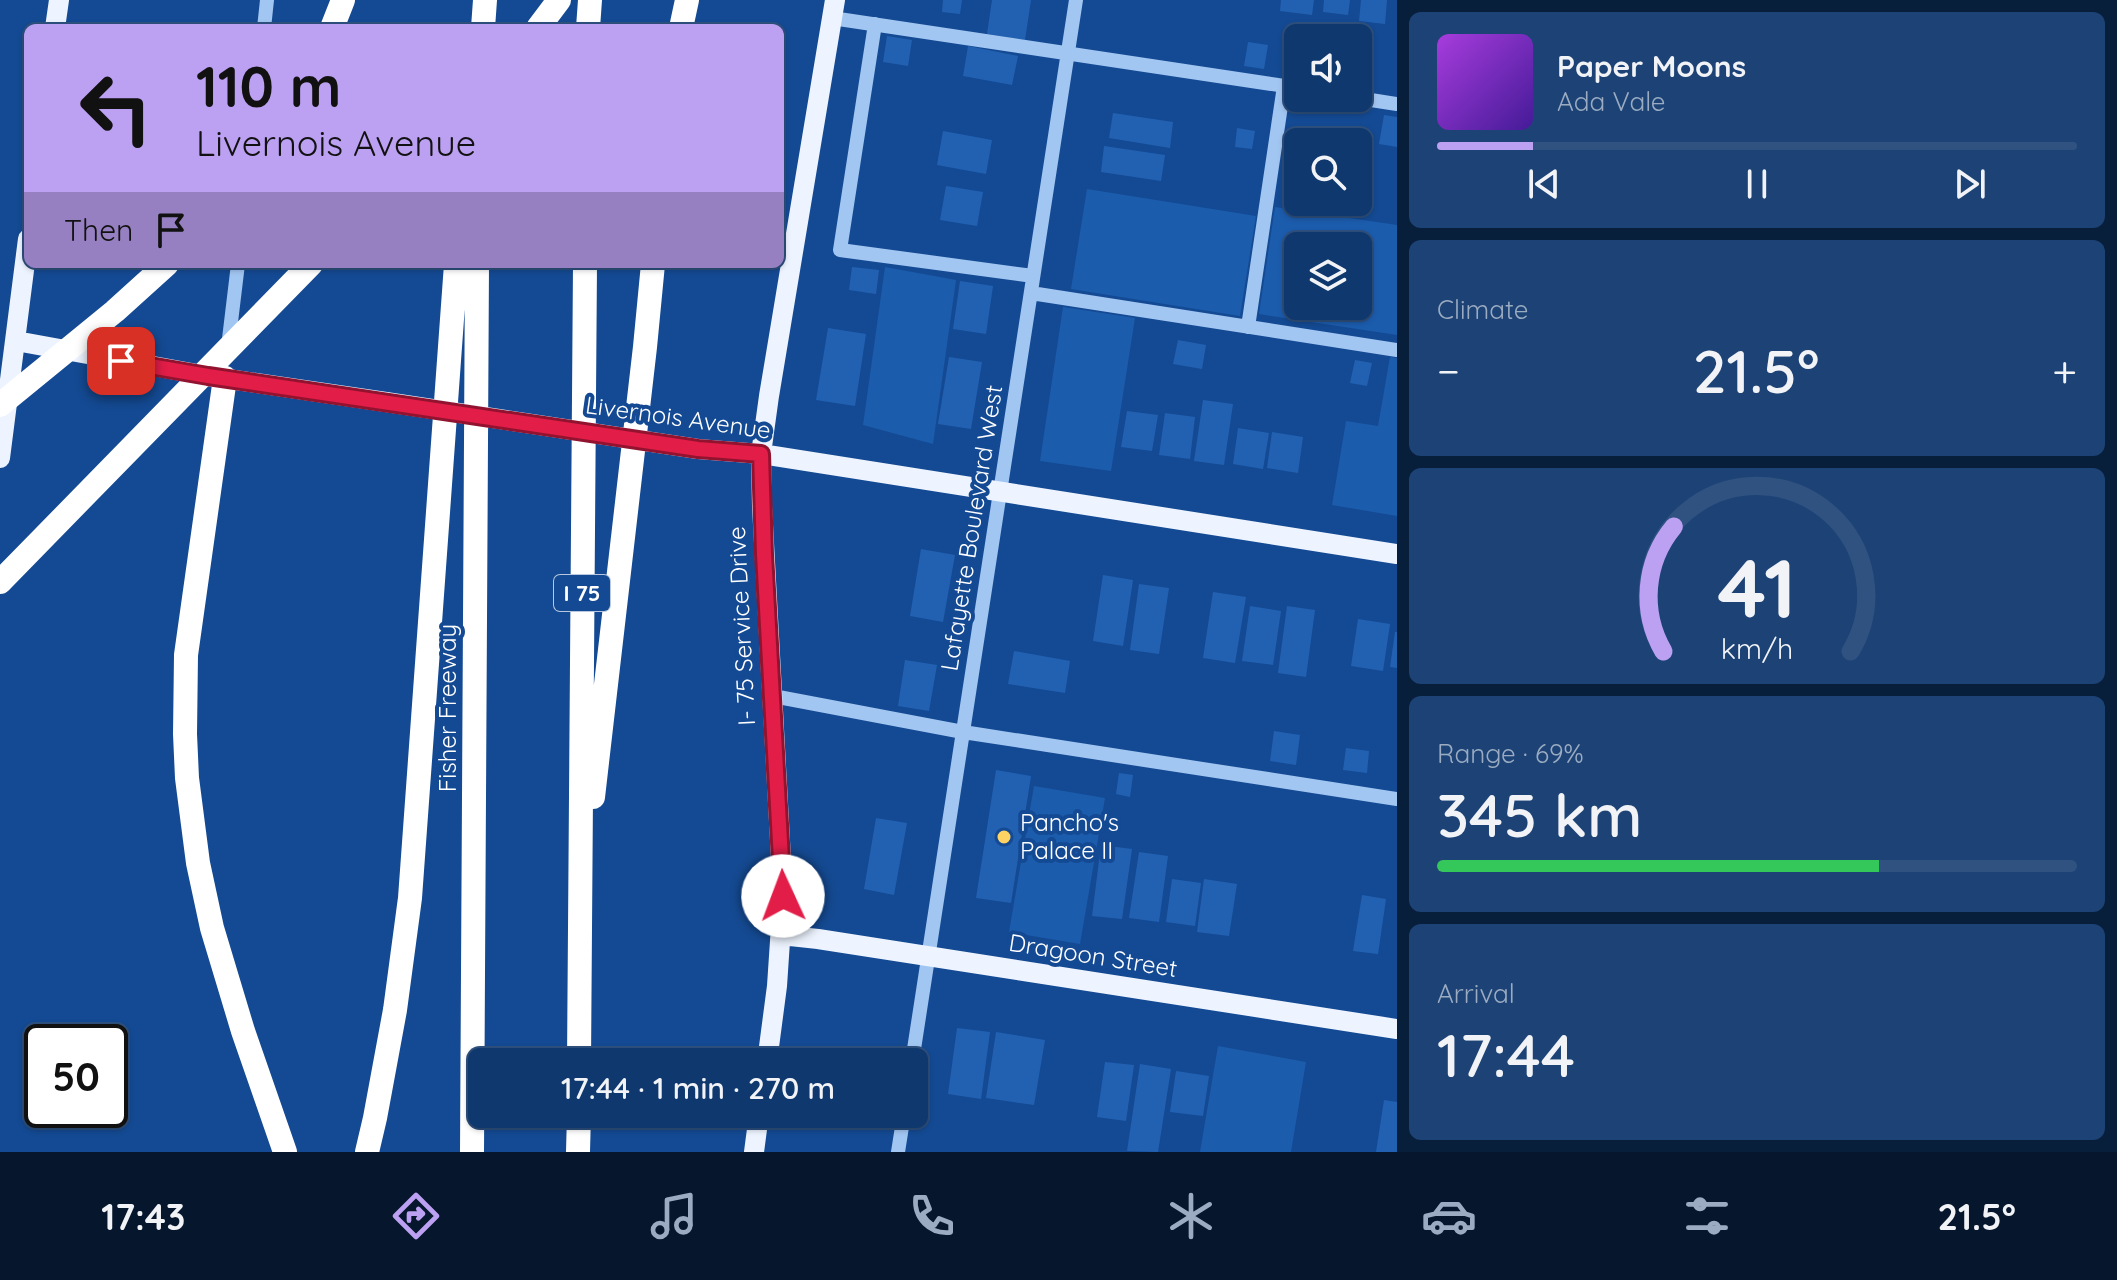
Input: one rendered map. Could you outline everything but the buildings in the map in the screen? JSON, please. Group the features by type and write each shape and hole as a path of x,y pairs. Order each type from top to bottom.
{"highway":[{"path":"334,24 343,0"},
{"path":"483,24 485,0"},
{"path":"541,24 559,0"},
{"path":"588,24 590,0"},
{"path":"682,24 687,0"},
{"path":"0,405 163,268"},
{"path":"0,582 307,268"},
{"path":"367,1152 395,1010 410,898 456,268"},
{"name":"Fisher Freeway","path":"472,1152 477,268"},
{"name":"I 75","path":"579,1048 585,268"},
{"path":"579,923 653,268"},
{"path":"225,378 186,655 187,778 198,863 212,928 243,1031 285,1151"},
{"path":"578,1152 579,1128"}],"main road":[{"path":"56,24 59,0"},
{"name":"I- 75 Service Drive","path":"769,1048 781,935 782,873 761,454 834,9"},
{"path":"0,458 8,340 24,259"},
{"name":"Livernois Avenue","path":"8,340 225,378 698,449 761,454 1397,554"},
{"name":"Dragoon Street","path":"781,935 1397,1029"},
{"path":"754,1152 757,1128"}],"street":[{"path":"264,24 267,0"},
{"name":"Lafayette Boulevard West","path":"914,1048 1076,0"},
{"path":"834,9 875,24 1284,86"},
{"path":"875,24 840,250 1033,276"},
{"path":"1372,100 1397,104"},
{"path":"1248,327 1287,112"},
{"path":"225,378 238,268"},
{"path":"1031,293 1397,350"},
{"path":"773,696 963,732 1397,799"},
{"path":"898,1152 902,1128"}],"shaded area":[{"path":"1087,189 1256,216 1240,316 1071,289"},
{"path":"1275,207 1284,208 1284,216 1336,216 1397,225 1397,335 1298,320 1372,320 1372,232 1284,232 1284,318 1259,314"},
{"path":"885,267 956,280 933,444 863,425"},
{"path":"1063,307 1135,318 1111,471 1040,461"},
{"path":"1390,357 1397,358 1397,516 1332,505 1346,421 1378,426"},
{"path":"1034,786 1105,798 1080,944 1009,932"},
{"path":"1218,1046 1306,1062 1291,1152 1200,1152"}],"place":[{"name":"Pancho's Palace II","path":"1004,837"}],"route":[{"path":"121,361 698,449 761,454 783,896"}]}
